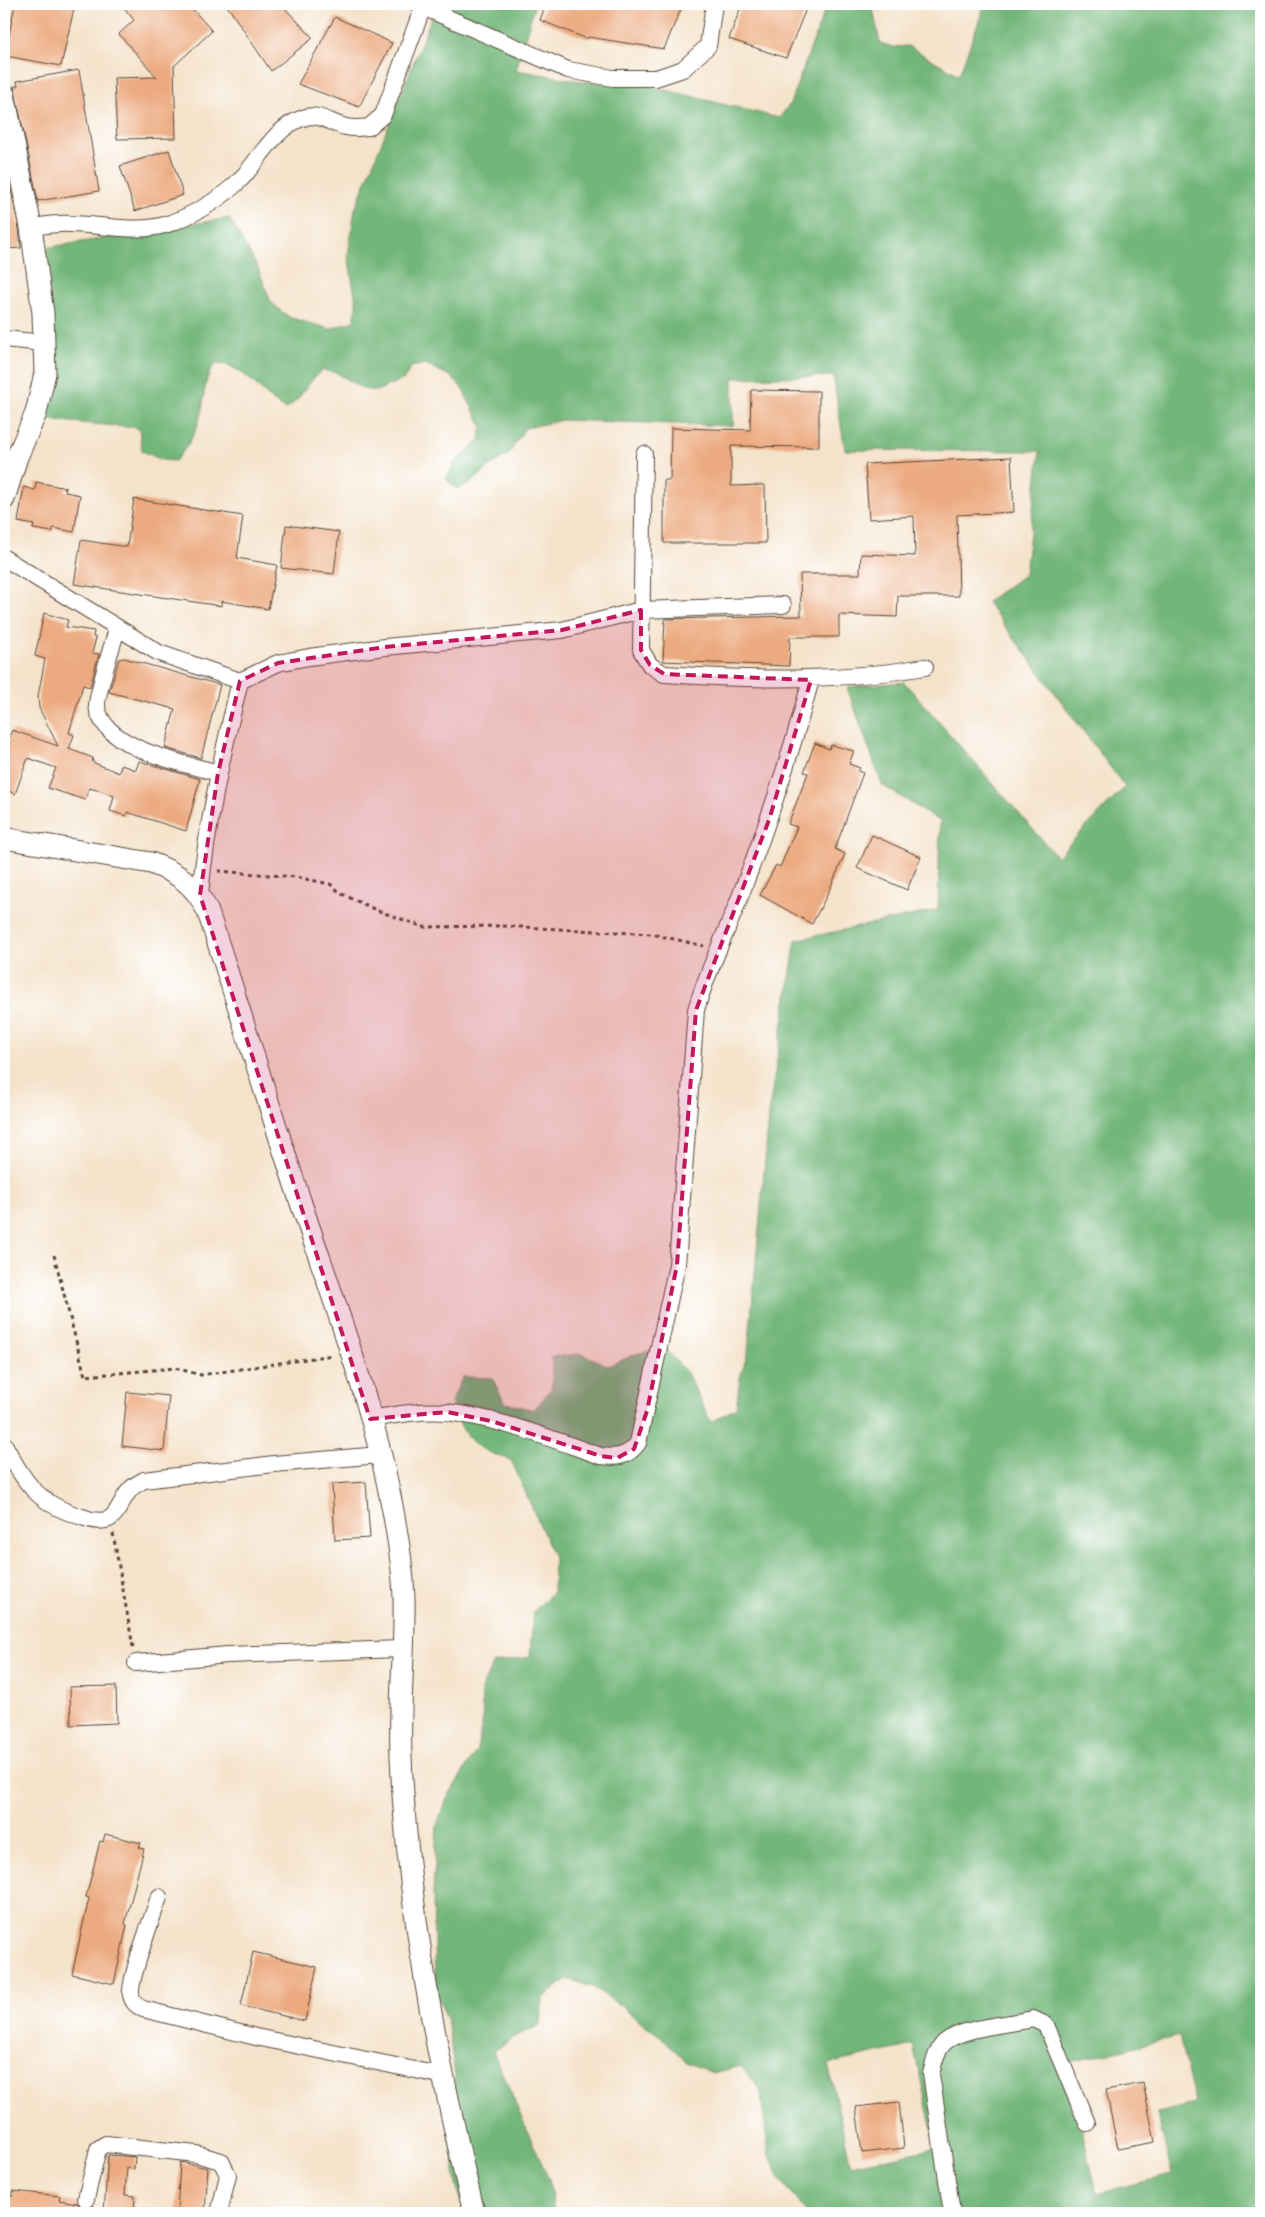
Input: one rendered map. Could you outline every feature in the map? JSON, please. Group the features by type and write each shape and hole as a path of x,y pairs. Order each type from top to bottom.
{"street":[{"path":"31,227 69,224 103,228 139,228 169,224 207,207 241,179 268,146 290,124 303,118 316,116 344,127 369,127 383,115 423,5 568,70 613,78 656,78 683,69 708,46 714,4"},
{"path":"4,97 31,227 43,313 45,373 40,401 17,457 4,499"},
{"path":"4,339 44,342"},
{"path":"644,454 641,650 650,665 664,674 811,680 878,675 925,667"},
{"path":"4,558 159,653 240,681 278,663 301,658 385,647 562,630 641,610 782,605"},
{"path":"117,629 96,705 101,719 120,739 150,753 218,773"},
{"path":"370,1419 409,1413 447,1412 491,1421 601,1456 617,1458 634,1449 638,1443 647,1411 677,1265 696,1010 703,984 719,950 769,820 811,680"},
{"path":"200,895 202,870 218,773 240,681"},
{"path":"7,841 151,862 171,870 189,883 200,895 230,980 264,1092 350,1353 380,1455 396,1527 403,1581 401,1756 408,1849 427,1993 474,2213"},
{"path":"4,1444 20,1474 38,1495 57,1510 101,1521 110,1518 130,1489 144,1480 274,1464 380,1455"},
{"path":"136,1663 228,1655 402,1649"},
{"path":"159,1897 135,1973 131,1994 135,2004 142,2009 256,2038 444,2076"},
{"path":"952,2213 931,2074 935,2056 946,2042 963,2033 1034,2020 1041,2021 1046,2025 1087,2123"},
{"path":"86,2200 98,2149 106,2144 196,2154 220,2161 228,2175 219,2213"}],"path":[{"path":"202,870 296,877 330,884 342,894 368,906 424,927 502,926 652,934 719,950"},
{"path":"54,1255 86,1376 175,1368 201,1375 350,1353"},
{"path":"110,1518 136,1663"}],"highlighted area":[{"path":"641,610 641,650 650,665 664,674 811,680 769,820 696,1010 677,1265 647,1411 634,1449 617,1458 601,1456 491,1421 447,1412 370,1419 200,895 218,773 240,681 278,663 385,647 562,630"}],"green space":[{"path":"437,4 535,4 516,70 580,81 654,87 779,118 790,104 827,4 872,4 880,43 894,47 908,46 959,75 985,4 1261,4 1261,2213 807,2213 780,2179 769,2153 760,2089 741,2066 713,2073 686,2062 665,2040 618,2004 593,1987 567,1979 542,1999 540,2025 514,2037 493,2052 549,2180 554,2213 466,2213 459,2197 450,2139 455,2075 447,2018 435,1992 433,1892 437,1825 447,1798 477,1750 483,1719 481,1689 494,1663 530,1657 533,1612 553,1592 554,1557 511,1460 487,1451 472,1441 461,1425 451,1402 463,1377 492,1378 505,1403 534,1410 552,1388 552,1357 583,1354 608,1366 636,1354 664,1347 687,1373 711,1422 736,1408 740,1378 748,1352 770,1104 796,940 938,910 940,821 882,785 847,687 904,682 1057,857 1125,787 987,602 1025,574 1040,451 845,450 833,376 733,378 733,426 562,420 525,428 508,455 494,463 471,483 457,489 446,479 455,462 480,440 482,426 461,387 450,376 425,364 411,367 404,379 376,391 363,389 337,373 322,370 292,405 286,409 236,369 216,363 206,381 197,427 175,461 162,460 142,451 139,428 49,420 51,364 45,248 229,218 258,268 271,302 291,318 330,329 354,321 357,307 348,255 355,209","holes":["1179,2036 1195,2104 1157,2113 1172,2175 1097,2193 1066,2063","913,2045 936,2148 851,2166 828,2064"]}],"building":[{"path":"15,4 75,4 61,66 5,56"},
{"path":"121,4 188,4 212,31 174,66 176,138 117,139 114,78 157,77 119,34 134,20"},
{"path":"226,4 281,4 313,38 271,71"},
{"path":"546,4 683,4 664,49 588,37 587,39 540,20"},
{"path":"742,4 808,4 786,58 729,39"},
{"path":"335,17 392,43 359,107 298,84"},
{"path":"79,70 99,191 38,201 14,86 18,86 17,81"},
{"path":"169,150 183,195 135,211 120,166"},
{"path":"4,156 19,229 21,248 4,249"},
{"path":"751,390 819,391 819,447 731,446 731,486 765,485 766,543 664,543 664,480 670,480 671,428 750,430"},
{"path":"1011,457 1014,512 957,515 959,596 898,596 897,617 839,615 839,637 790,637 789,666 663,661 665,619 801,616 800,574 860,574 861,554 915,556 914,516 869,519 865,464"},
{"path":"36,482 66,488 65,492 80,495 74,532 53,528 53,532 33,529 34,525 18,522 24,487 35,490"},
{"path":"134,499 243,516 237,558 277,565 268,609 221,601 221,606 74,584 81,540 127,547"},
{"path":"286,525 339,532 334,574 281,568"},
{"path":"44,613 68,620 66,627 94,631 93,637 96,638 92,653 99,654 90,687 83,685 69,733 74,735 69,749 93,758 92,762 119,773 121,765 136,770 139,761 200,779 186,831 127,812 126,816 110,811 114,796 101,791 89,788 85,800 48,788 56,768 28,758 15,794 4,789 4,752 12,730 58,746 39,708 38,696 45,659 35,656"},
{"path":"124,658 220,685 201,758 165,748 175,709 109,692 119,659"},
{"path":"815,743 829,749 831,745 854,751 849,764 860,768 858,771 863,773 835,849 845,854 812,924 760,895 776,865 780,867 797,827 788,824 808,773 804,772"},
{"path":"872,835 921,857 907,890 857,868"},
{"path":"127,1392 169,1396 164,1451 122,1446"},
{"path":"366,1482 370,1538 335,1540 332,1484"},
{"path":"116,1686 117,1723 71,1725 70,1687"},
{"path":"105,1834 141,1843 139,1848 144,1849 125,1924 127,1925 114,1984 72,1974 89,1898 86,1897 100,1841 103,1842"},
{"path":"253,1952 317,1967 305,2021 241,2006"},
{"path":"1143,2083 1155,2142 1118,2149 1106,2090"},
{"path":"899,2102 904,2148 862,2153 856,2107"},
{"path":"108,2155 135,2157 134,2169 127,2168 125,2195 135,2196 134,2213 104,2213"},
{"path":"180,2162 208,2168 205,2213 177,2213"},
{"path":"13,2191 60,2196 59,2200 77,2203 83,2209 93,2206 92,2213 4,2213 4,2196 13,2196"}]}
